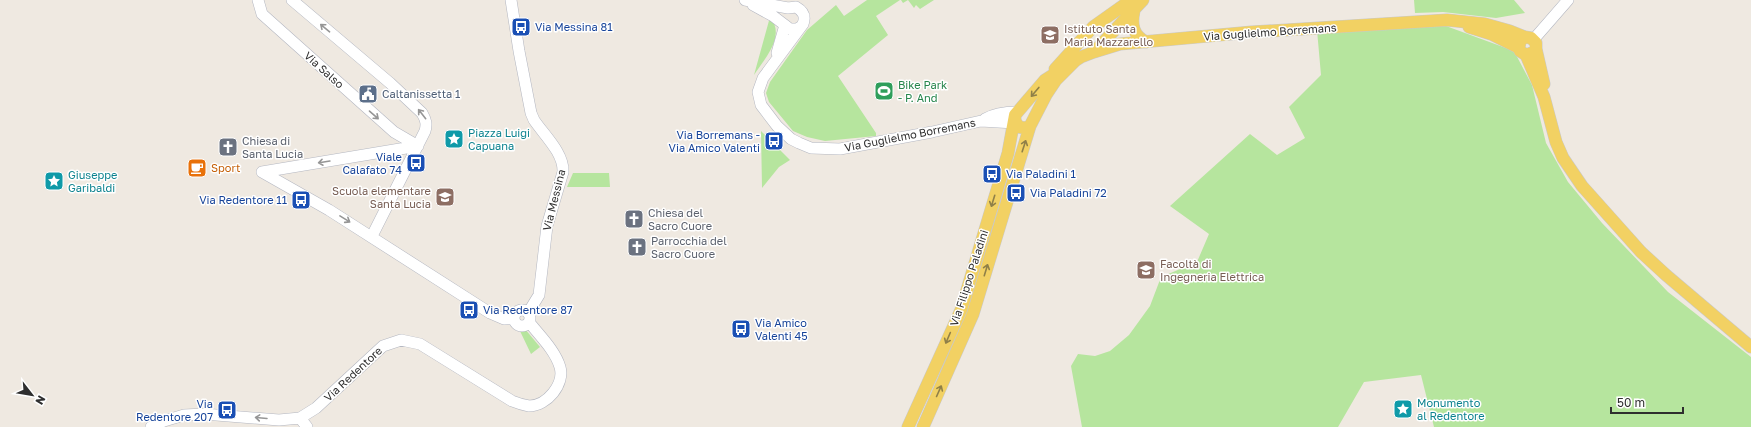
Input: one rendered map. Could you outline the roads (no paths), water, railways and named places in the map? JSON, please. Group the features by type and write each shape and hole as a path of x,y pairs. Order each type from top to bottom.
{"main road":[{"name":"Via Salso","path":"258,0 262,14 394,132 418,146"},
{"path":"292,0 390,83 422,113 427,125 418,146 372,236"},
{"name":"Via Messina","path":"511,0 531,113 538,126 559,154 563,166 563,172 547,226 540,288 528,317"},
{"path":"744,0 788,8 796,8 802,12 804,20 800,27 793,29 767,12 744,0"},
{"path":"1016,117 1045,80 1093,27 1130,5 1143,0"},
{"path":"1568,0 1528,46 1545,82 1544,97 1556,142 1563,158 1582,186 1641,252 1751,347"},
{"path":"1120,44 1112,41 1108,36 1106,32 1108,24 1130,5"},
{"path":"1130,5 1134,31 1139,38 1146,42"},
{"path":"775,61 784,24 784,14 788,8"},
{"name":"Via Guglielmo Borremans","path":"1075,61 1094,52 1120,44 1276,30 1448,20 1528,46"},
{"name":"Via Guglielmo Borremans","path":"800,27 763,78 758,92 761,105 777,126 784,134 799,143 811,148 834,149 852,147 981,121 1016,117"},
{"path":"1094,52 1108,36"},
{"path":"1045,80 1075,61"},
{"name":"Via Filippo Paladini","path":"923,427 973,314 1032,123 1046,95 1056,80 1075,61"},
{"path":"1026,109 1031,112 1032,123 1022,128 1016,117 1026,109"},
{"name":"Via Filippo Paladini","path":"908,427 961,310 1008,154 1016,117"},
{"path":"418,146 262,172 372,236 490,313 504,319 514,318 516,312 522,310 528,317"},
{"name":"Via Redentore","path":"151,427 184,415 204,414 303,423 316,408 383,346 392,341 401,340 420,344 512,401 522,405 531,406 546,399 558,386 560,368 549,348 528,317"}],"place":[{"name":"Via Messina 81","path":"521,27"},
{"name":"Istituto Santa Maria Mazzarello","path":"1050,35"},
{"name":"Bike Park - P. And","path":"884,91"},
{"name":"Caltanissetta 1","path":"368,94"},
{"name":"Piazza Luigi Capuana","path":"454,139"},
{"name":"Via Borremans - Via Amico Valenti","path":"774,141"},
{"name":"Chiesa di Santa Lucia","path":"228,147"},
{"name":"Viale Calafato 74","path":"416,163"},
{"name":"Sport","path":"197,168"},
{"name":"Via Paladini 1","path":"992,174"},
{"name":"Giuseppe Garibaldi","path":"54,181"},
{"name":"Via Paladini 72","path":"1016,193"},
{"name":"Scuola elementare Santa Lucia","path":"445,197"},
{"name":"Via Redentore 11","path":"301,200"},
{"name":"Chiesa del Sacro Cuore","path":"634,219"},
{"name":"Parrocchia del Sacro Cuore","path":"637,247"},
{"name":"Facoltà di Ingegneria Elettrica","path":"1146,270"},
{"name":"Via Redentore 87","path":"469,310"},
{"name":"Via Amico Valenti 45","path":"741,329"},
{"name":"Monumento al Redentore","path":"1403,409"},
{"name":"Via Redentore 207","path":"227,410"}]}
